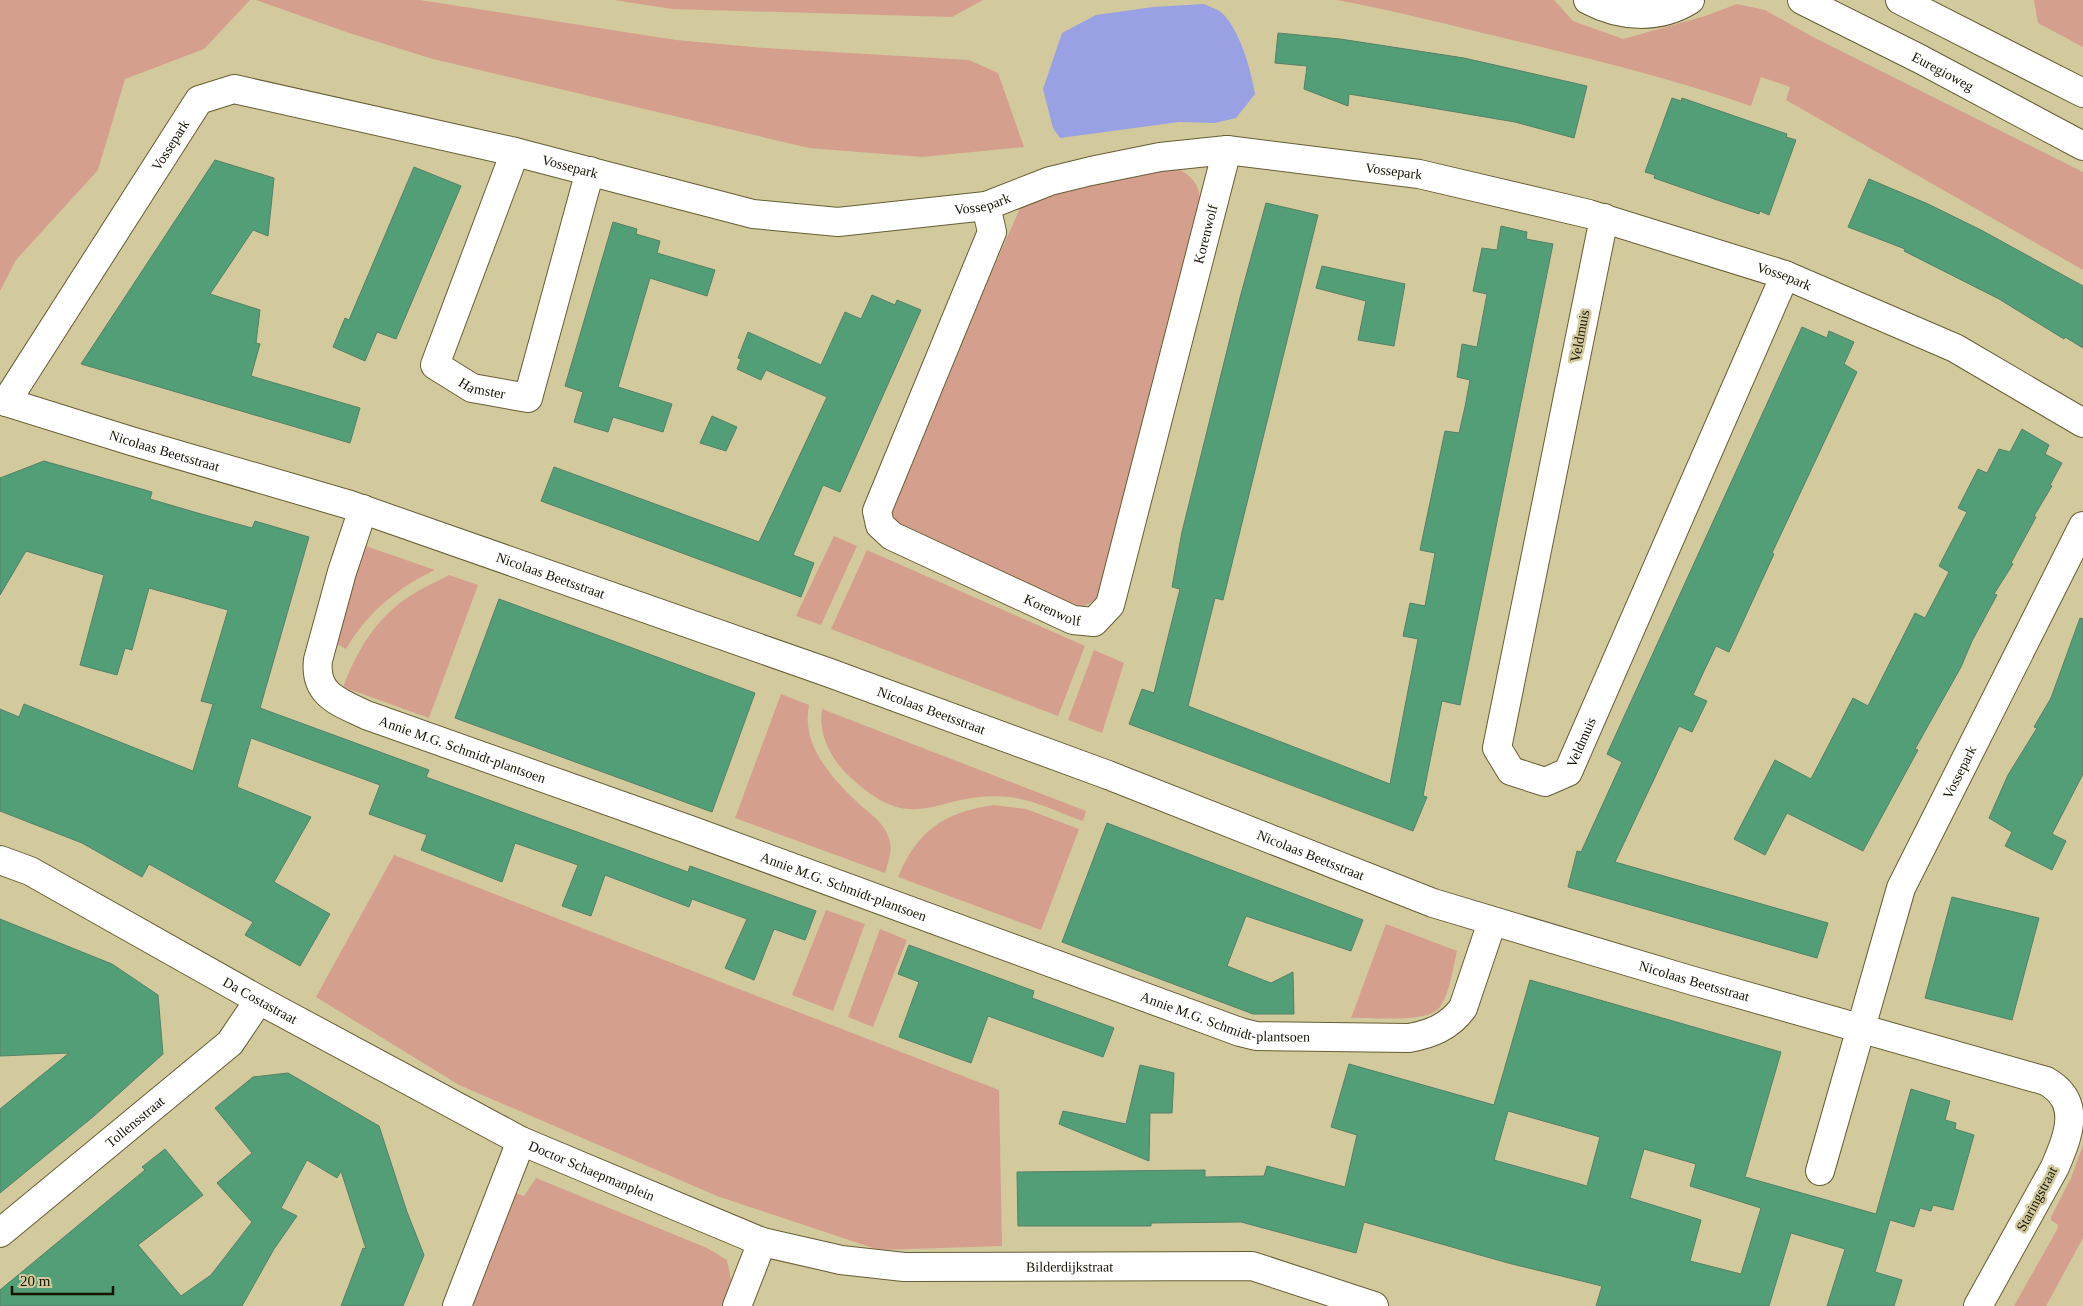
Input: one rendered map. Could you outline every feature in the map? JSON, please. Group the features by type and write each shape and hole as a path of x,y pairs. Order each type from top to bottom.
{"street":[{"path":"1588,0 1614,11 1632,14 1678,5"},
{"name":"Euregioweg","path":"1802,0 1920,59 2083,146"},
{"path":"1900,0 2083,93"},
{"name":"Vossepark","path":"3,401 199,100 234,89 515,152 753,214 838,222 986,206 1050,181 1083,173 1160,157 1227,150 1419,174 1604,218 1785,275 1955,348 2083,423"},
{"name":"Korenwolf","path":"986,206 992,232 877,512 878,518 880,525 892,536 1073,620 1094,622 1110,605 1227,150"},
{"name":"Hamster","path":"515,152 435,365 472,388 528,398 590,171"},
{"name":"Veldmuis","path":"1604,218 1497,748 1511,771 1545,782 1568,772 1785,275"},
{"name":"Nicolaas Beetsstraat","path":"3,401 131,441 363,509 865,686 1108,775 1433,903 1492,922 1860,1029 2046,1081 2075,1098"},
{"name":"Annie M.G. Schmidt-plantsoen","path":"363,509 342,572 318,660 316,674 319,684 327,693 366,715 690,830 1240,1032 1256,1036 1409,1038 1439,1029 1456,1018 1463,1008 1492,922"},
{"name":"Vossepark","path":"1860,1029 1902,888 2083,526"},
{"name":"Da Costastraat","path":"0,860 30,871 259,1000 520,1141"},
{"name":"Tollensstraat","path":"0,1233 230,1043 259,1000"},
{"path":"1820,1171 1860,1029"},
{"name":"Staringstraat","path":"1978,1306 2055,1167 2068,1130 2075,1098"},
{"name":"Doctor Schaepmanplein","path":"458,1306 520,1141 762,1242"},
{"path":"737,1306 762,1242"},
{"name":"Bilderdijkstraat","path":"762,1242 841,1260 904,1267 1252,1266 1374,1306"}],"shaded area":[{"path":"0,0 250,0 204,49 125,79 98,170 16,260 0,291"},
{"path":"256,0 420,0 676,40 765,48 969,60 998,73 1024,147 922,157 809,148 433,59 349,33"},
{"path":"614,0 983,0 952,17 672,9"},
{"path":"1337,0 1554,0 1573,21 1623,39 1705,16 1737,4 1765,10 1815,38 2083,172 2083,270 1786,100 1790,87 1761,77 1751,106 1662,78 1602,62 1425,19"},
{"path":"2034,0 2083,0 2083,47 2038,23"},
{"path":"1176,168 1194,181 1200,197 1200,203 1105,588 1092,602 1075,607 905,535 890,517 890,499 1022,204 1027,200 1103,180"},
{"path":"834,536 857,546 821,625 796,616"},
{"path":"360,544 435,570 408,585 384,602 364,624 346,649 332,641"},
{"path":"867,550 1085,646 1058,716 831,629"},
{"path":"449,575 478,585 429,718 343,687 363,644 381,620 404,600"},
{"path":"1094,650 1124,663 1102,733 1068,720"},
{"path":"781,694 809,705 809,734 820,759 838,782 886,830 890,850 885,873 735,818"},
{"path":"822,709 1086,811 1083,821 1038,804 1010,797 984,797 926,808 908,809 890,805 869,793 839,766 823,734"},
{"path":"994,805 1026,809 1079,829 1041,930 898,877 914,847 934,826 961,813"},
{"path":"394,855 999,1090 1002,1246 879,1250 717,1196 459,1085 316,997"},
{"path":"826,910 865,924 833,1011 792,995"},
{"path":"1386,924 1457,951 1446,994 1440,1007 1424,1016 1412,1018 1351,1018"},
{"path":"880,929 907,940 873,1027 848,1017"},
{"path":"2083,1145 2083,1238 2046,1306 2014,1306 2058,1228 2058,1225 2051,1220 2051,1217 2071,1178"},
{"path":"536,1178 707,1248 727,1260 731,1280 721,1306 473,1306 501,1225 515,1193 524,1196"}],"water":[{"path":"1204,4 1220,12 1230,23 1248,63 1255,94 1236,118 1215,123 1179,122 1060,138 1053,128 1043,89 1062,33 1096,15 1153,7"}],"building":[{"path":"1278,33 1340,39 1464,58 1587,86 1574,138 1515,122 1349,94 1348,106 1304,89 1307,66 1275,63"},
{"path":"1672,98 1681,101 1682,98 1787,134 1786,137 1796,140 1769,215 1760,211 1759,214 1720,201 1654,178 1655,175 1645,172"},
{"path":"215,160 274,178 268,236 253,230 210,294 260,310 256,343 260,344 251,376 360,408 350,443 81,364"},
{"path":"414,167 461,186 396,339 377,332 365,361 333,347 345,318 349,320"},
{"path":"1869,179 1928,204 1981,230 2083,286 2083,348 2065,337 2064,339 1999,299 1904,251 1905,249 1848,227"},
{"path":"1266,203 1318,215 1223,600 1215,598 1188,706 1390,784 1418,639 1403,636 1410,603 1425,606 1435,553 1420,550 1445,431 1459,433 1465,407 1470,380 1457,377 1462,344 1477,347 1487,294 1473,291 1482,248 1497,250 1501,226 1527,232 1526,239 1553,244 1460,705 1442,701 1423,796 1427,797 1413,831 1129,724 1142,689 1154,693 1180,589 1172,587 1182,532 1241,294"},
{"path":"613,222 637,229 636,234 660,241 657,253 715,270 707,296 650,278 618,387 672,404 663,432 613,417 608,432 574,422 583,392 565,386"},
{"path":"1322,266 1405,284 1394,346 1358,340 1366,301 1316,288"},
{"path":"872,295 895,305 897,300 921,310 840,492 823,485 793,555 814,563 801,597 541,501 554,467 759,542 827,397 766,370 761,380 737,369 741,359 738,358 748,332 821,365 845,312 861,319"},
{"path":"1802,327 1827,338 1829,331 1854,342 1844,364 1857,372 1772,553 1774,554 1729,652 1716,646 1693,695 1707,701 1692,732 1679,726 1615,862 1828,923 1817,958 1568,887 1577,851 1581,852 1622,762 1607,754"},
{"path":"712,416 737,427 726,451 700,443"},
{"path":"2022,429 2049,445 2045,454 2062,463 2050,485 2052,486 2034,516 2036,517 2011,563 2013,564 1994,594 1997,595 1972,641 1961,667 1915,749 1918,750 1863,851 1787,813 1765,855 1734,839 1775,760 1811,779 1853,698 1868,706 1915,613 1925,618 1949,572 1939,566 1967,512 1958,508 1978,469 1987,473 1999,449 2010,452"},
{"path":"44,461 152,492 150,499 201,514 252,528 255,521 309,537 260,708 429,770 426,777 508,807 688,872 690,866 816,911 805,940 774,929 754,980 725,968 747,919 692,899 689,907 605,875 591,916 562,906 578,865 515,843 502,882 421,850 427,835 369,814 380,785 251,738 237,787 311,817 274,882 330,914 300,966 245,935 253,922 149,864 142,877 82,843 0,811 0,709 19,717 24,704 193,771 213,704 201,701 228,610 149,588 132,650 125,648 117,675 80,665 104,575 26,551 0,595 0,478"},
{"path":"499,599 755,693 712,812 455,718"},
{"path":"2080,618 2083,619 2083,774 2052,834 2066,841 2052,870 2005,846 2012,832 1989,818 2008,775 2037,728 2034,727 2051,698"},
{"path":"1107,823 1363,920 1351,951 1246,916 1227,966 1271,983 1293,972 1294,1014 1253,1014 1062,942"},
{"path":"1952,897 2039,918 2012,1020 1925,998"},
{"path":"0,919 112,964 158,995 163,1054 94,1116 0,1193 0,1109 69,1053 0,1056"},
{"path":"909,945 1034,991 1032,998 1114,1028 1103,1057 988,1016 971,1063 899,1037 919,982 898,974"},
{"path":"1530,980 1781,1052 1745,1177 1876,1214 1911,1089 1950,1101 1945,1120 1956,1123 1955,1129 1974,1135 1953,1210 1933,1205 1931,1211 1920,1208 1914,1227 1890,1220 1875,1272 1902,1280 1894,1306 1827,1306 1845,1249 1791,1233 1769,1306 1596,1306 1602,1286 1508,1263 1364,1222 1356,1253 1241,1222 1151,1223 1151,1226 1018,1226 1017,1172 1205,1170 1205,1177 1264,1176 1267,1166 1345,1187 1357,1135 1331,1127 1349,1064 1494,1105","holes":["1508,1111 1600,1137 1587,1186 1494,1160","1644,1149 1696,1164 1690,1186 1761,1208 1741,1274 1690,1261 1701,1220 1630,1198"]},
{"path":"1140,1065 1174,1073 1172,1113 1150,1113 1149,1161 1059,1124 1063,1111 1126,1124"},
{"path":"288,1073 379,1126 407,1212 424,1255 403,1306 341,1306 363,1248 366,1249 341,1171 337,1178 307,1160 281,1208 297,1216 274,1249 242,1306 0,1306 0,1290 145,1170 142,1167 165,1149 203,1195 138,1245 181,1296 211,1275 252,1222 217,1183 252,1153 215,1108 253,1077"}]}
